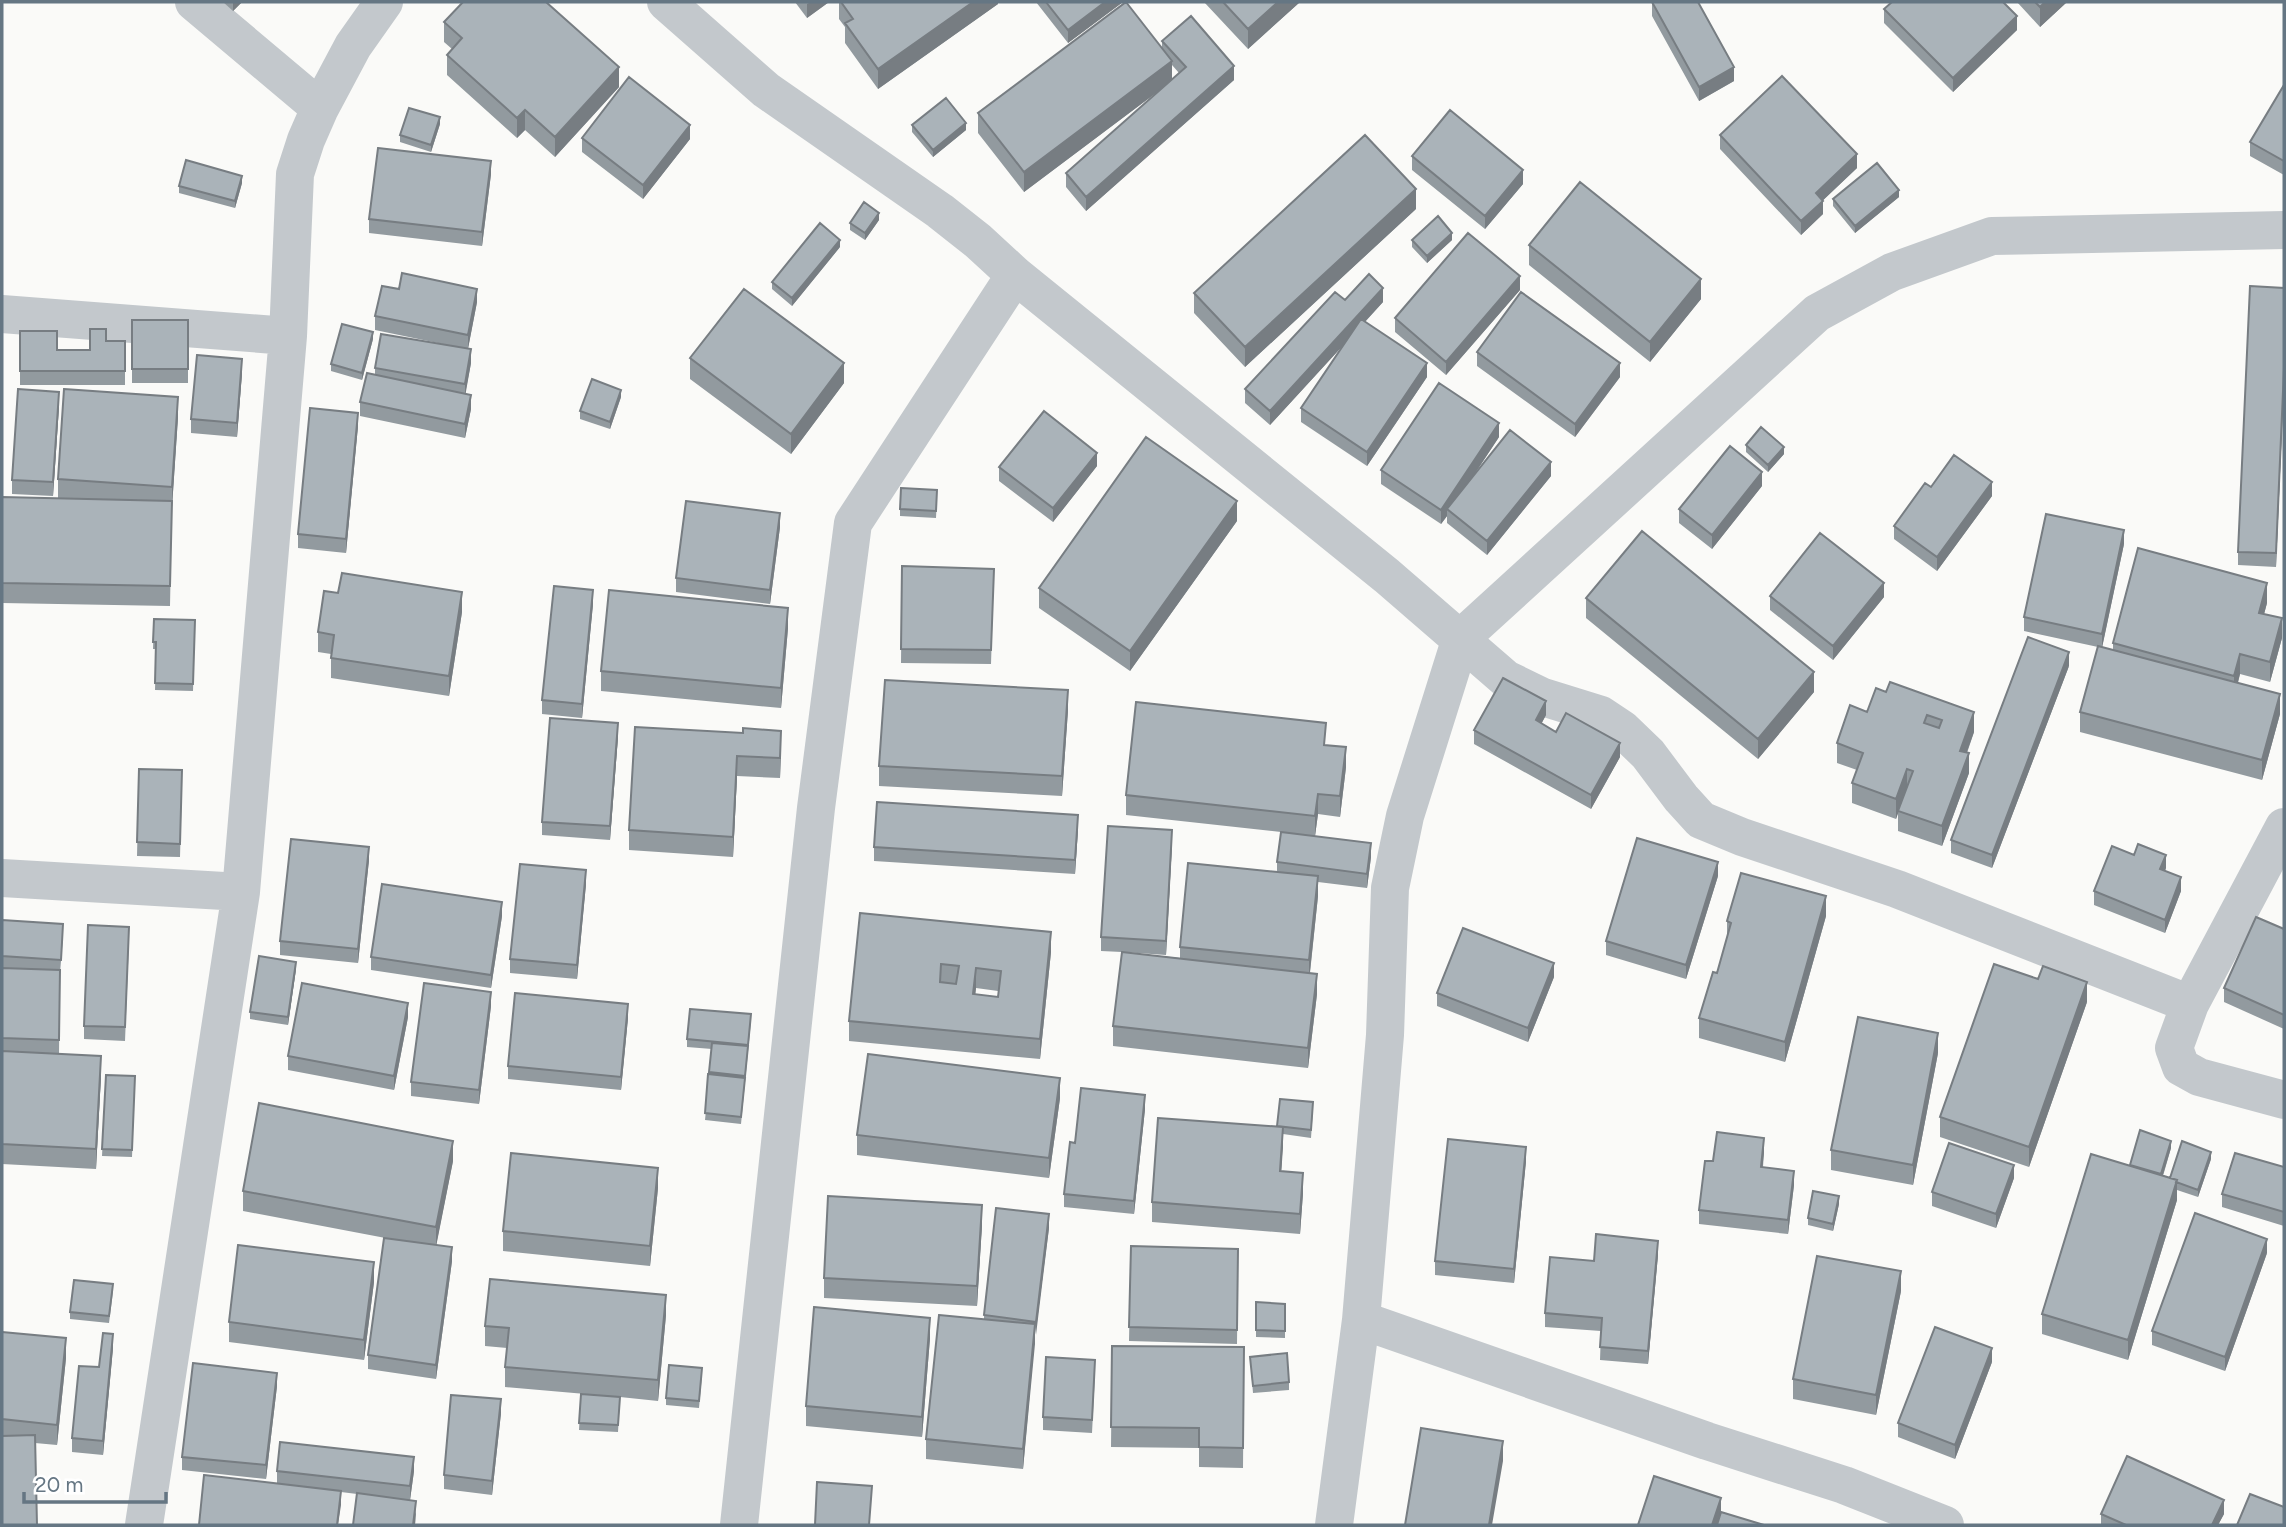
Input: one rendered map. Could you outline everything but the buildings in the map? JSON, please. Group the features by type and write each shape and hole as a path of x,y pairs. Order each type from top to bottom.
{"street":[{"path":"194,2 320,108"},
{"path":"144,1525 241,892 288,336 295,174 320,108 353,47 384,2"},
{"path":"666,2 766,90 940,211 978,241 1015,275 1461,638 1506,679 1543,697 1601,715 1622,729 1648,754 1681,799 1701,820 1742,837 1897,889 2190,1004"},
{"path":"1334,1525 1361,1320 1385,1035 1390,888 1405,816 1461,638 1817,313 1892,272 1992,236 2284,230"},
{"path":"739,1525 816,808 853,523 1015,275"},
{"path":"2,314 288,336"},
{"path":"2284,827 2190,1004 2174,1048 2181,1067 2199,1077 2284,1100"},
{"path":"2,878 241,892"},
{"path":"1361,1320 1707,1441 1844,1485 1945,1525"}]}
